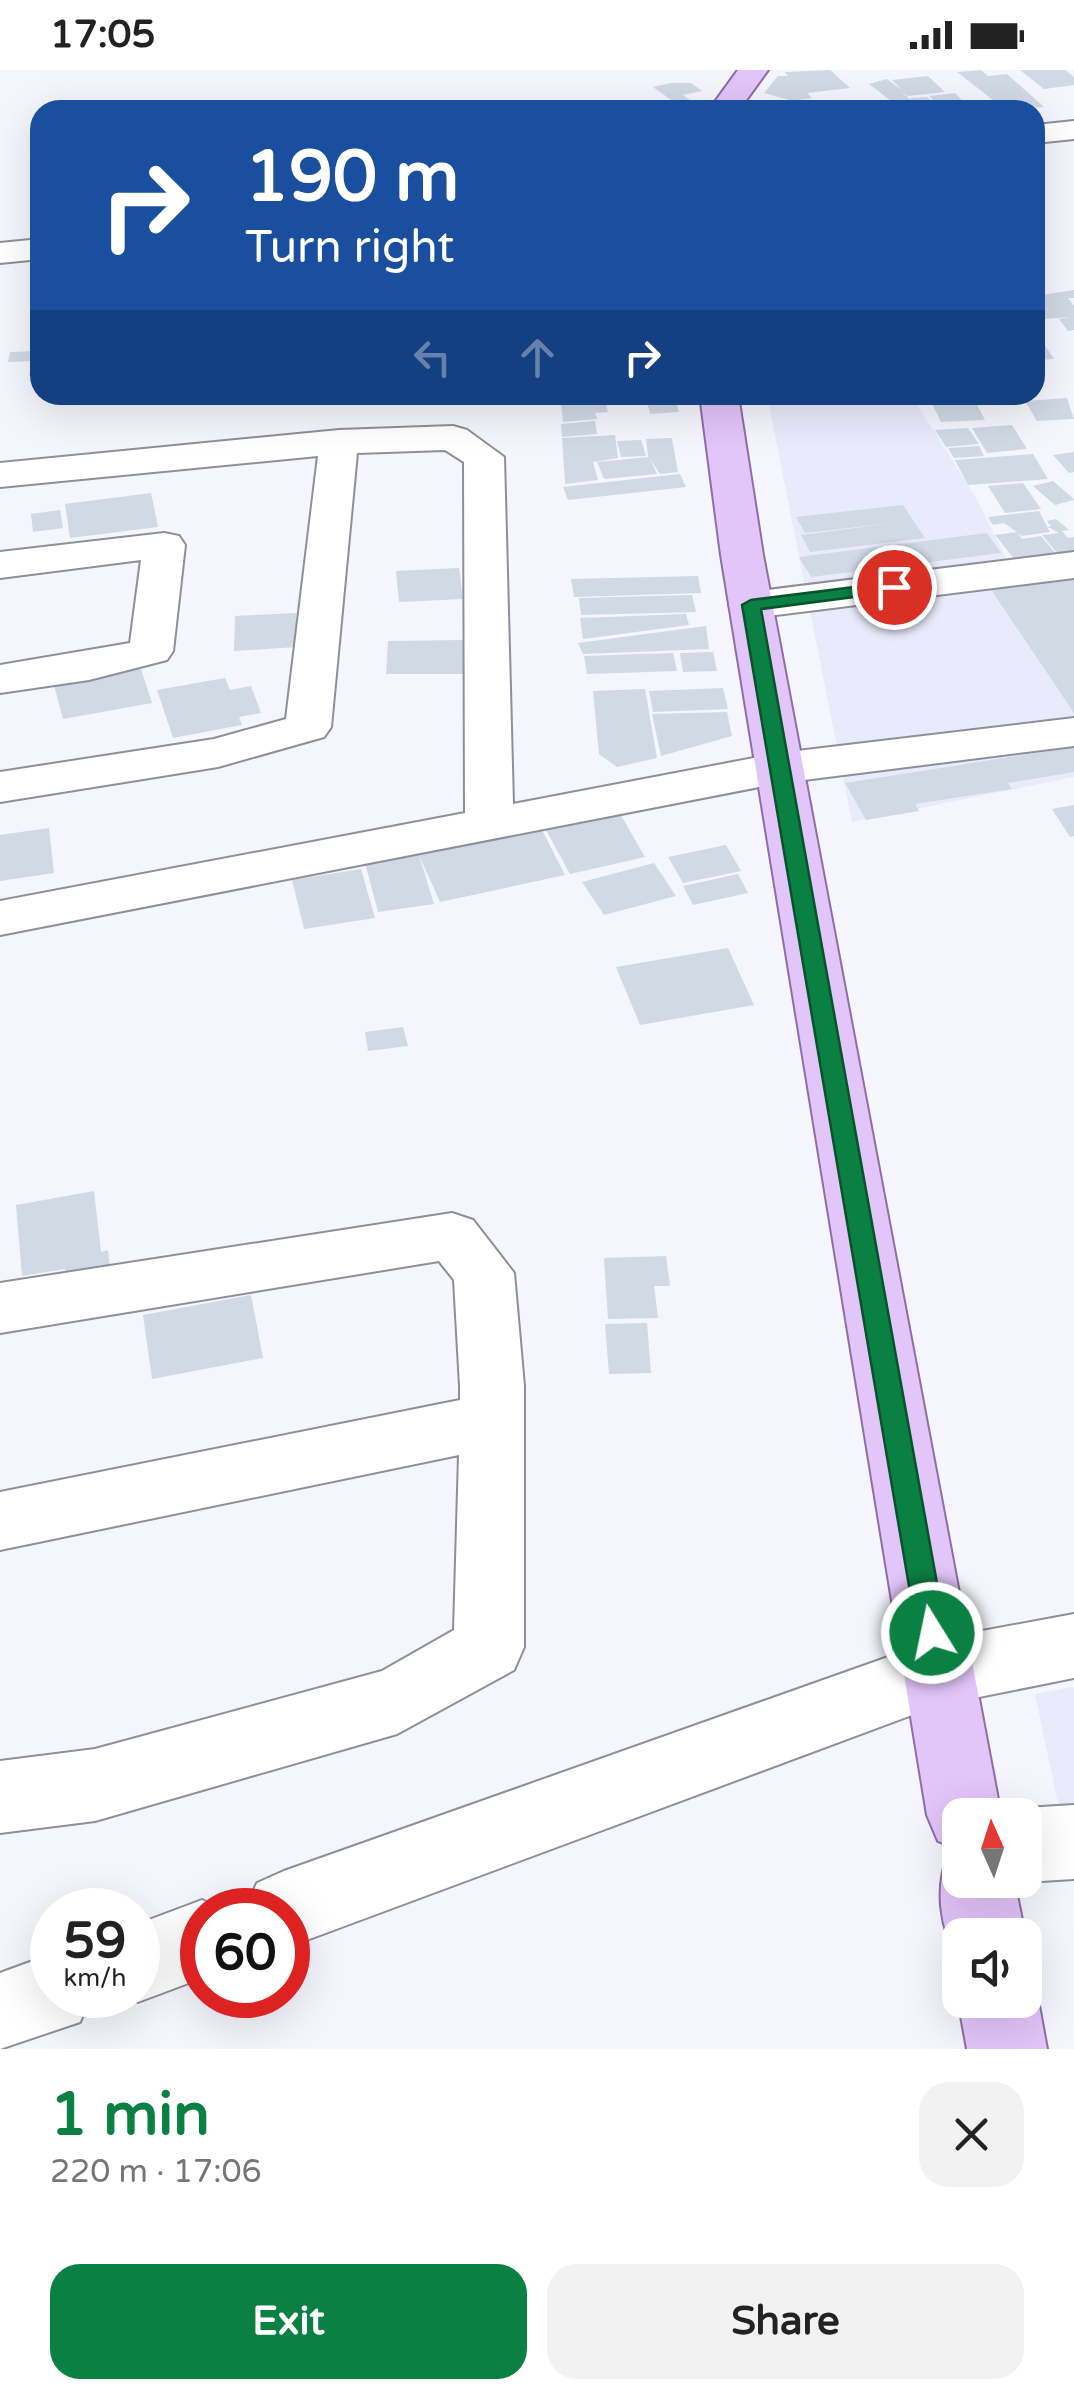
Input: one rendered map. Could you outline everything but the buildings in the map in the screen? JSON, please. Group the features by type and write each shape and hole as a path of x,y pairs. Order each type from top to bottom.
{"main road":[{"path":"731,100 753,70"},
{"path":"721,405 751,605 961,1798"},
{"path":"1001,2018 1007,2049"}],"street":[{"path":"1045,133 1074,130"},
{"path":"0,253 30,250"},
{"path":"0,475 339,442 452,438 484,457 489,821"},
{"path":"0,787 218,752 308,727 339,442"},
{"path":"0,565 164,545 151,651 88,667 0,679"},
{"path":"751,605 1074,565"},
{"path":"0,918 780,768 1074,732"},
{"path":"0,1308 452,1236 484,1274 492,1422 489,1648 397,1700 95,1784 0,1797"},
{"path":"0,1521 492,1422"},
{"path":"310,1901 938,1672 1074,1646"},
{"path":"1042,1843 1074,1842"},
{"path":"0,2013 30,2002"}],"shaded area":[{"path":"769,405 917,405 975,496 1008,562 1074,553 1074,777 852,822"},
{"path":"1074,1687 1074,1879 1035,1694"}],"route":[{"path":"894,587 751,605 932,1633"}]}
